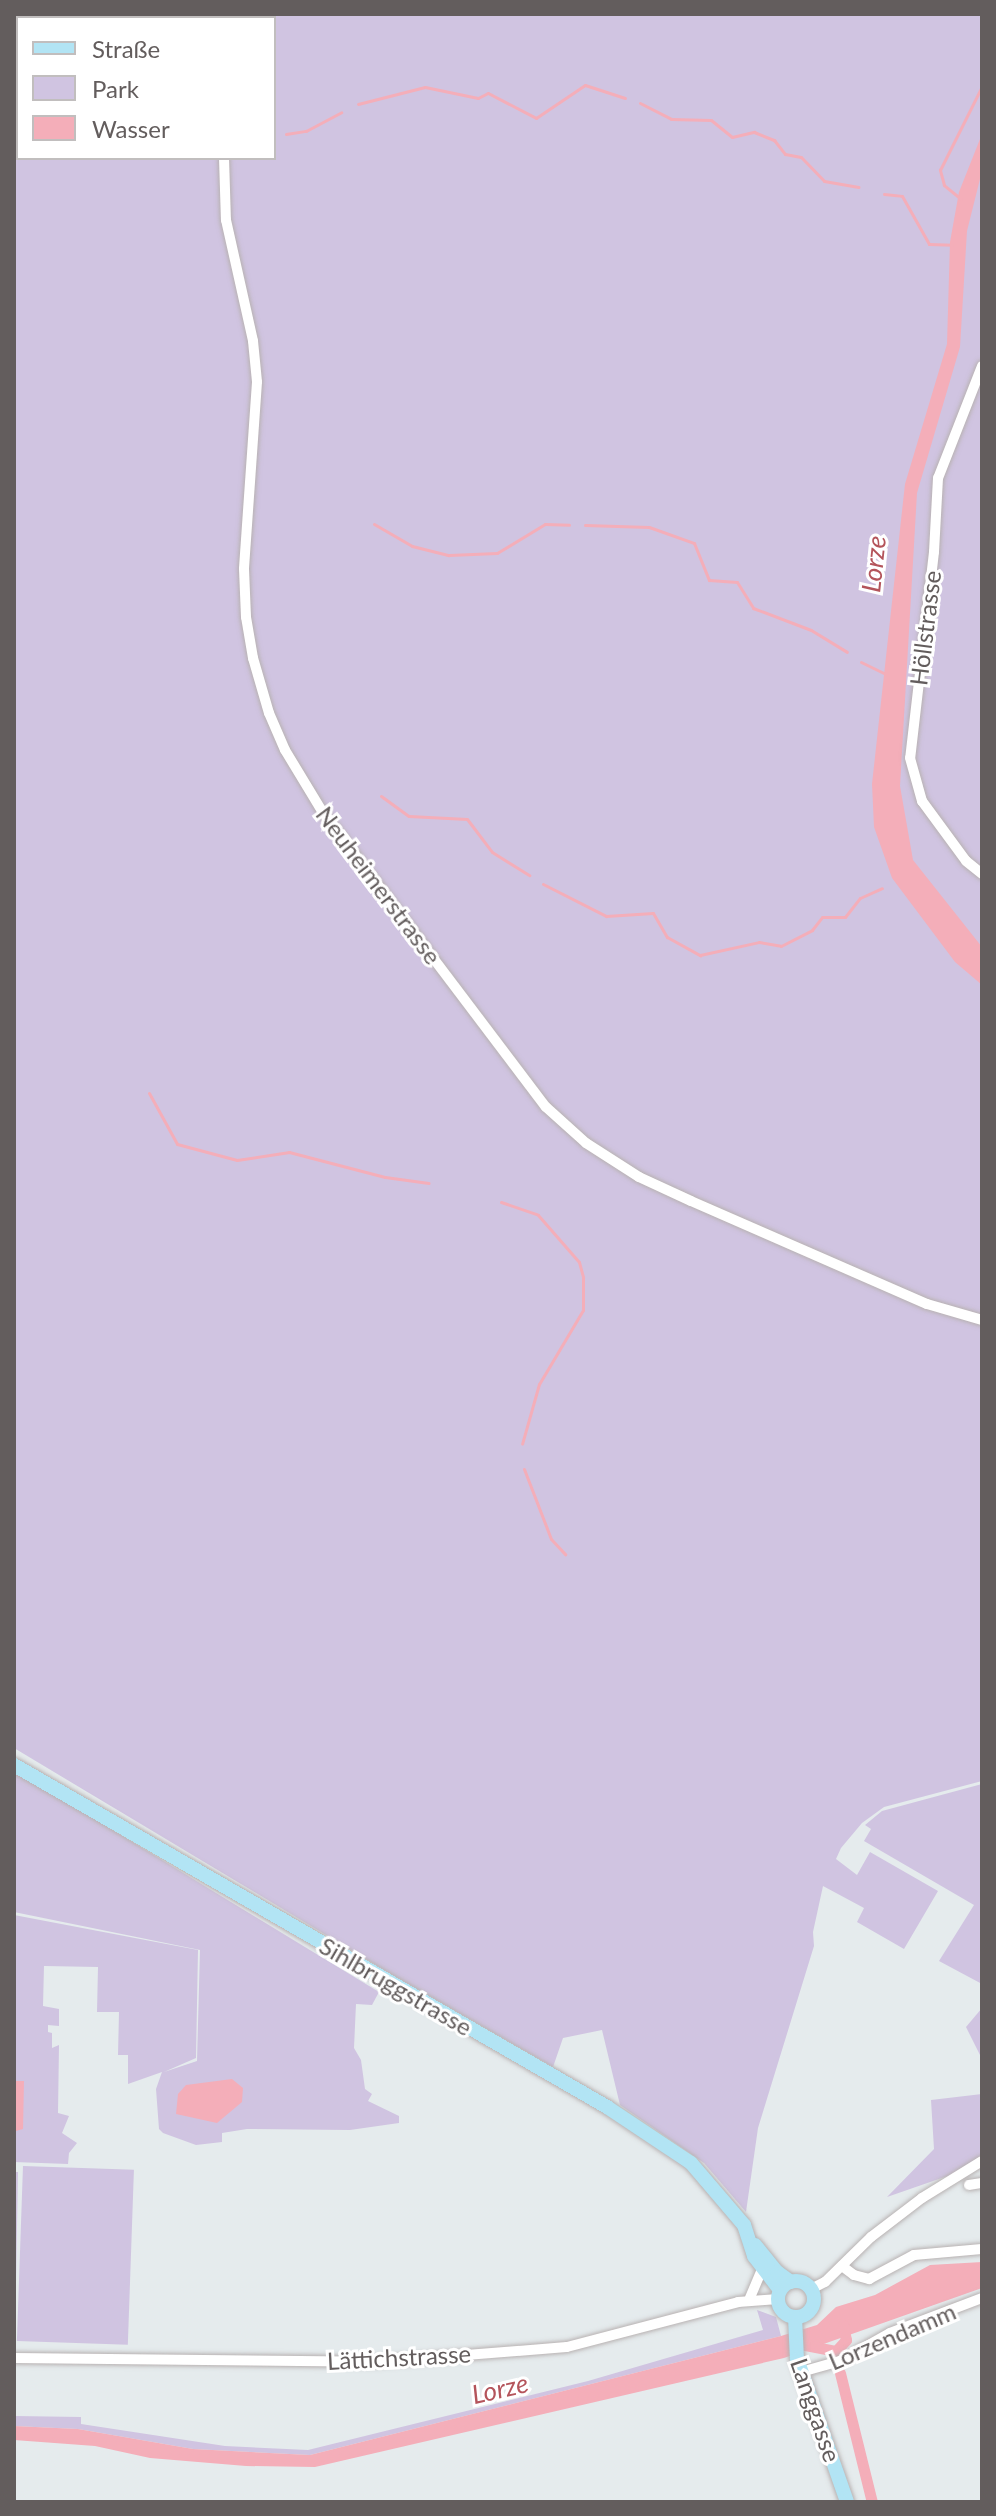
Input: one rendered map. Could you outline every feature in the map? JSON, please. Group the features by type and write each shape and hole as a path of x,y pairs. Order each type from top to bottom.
{"main road":[{"name":"Sihlbruggstrasse","path":"14,1765 631,2122 691,2163 708,2180 777,2272 783,2290"},
{"name":"Sihlbruggstrasse","path":"751,2240 754,2256 762,2270 783,2290"},
{"path":"800,2281 811,2289 813,2305 794,2323 781,2309 783,2290 800,2281"},
{"name":"Langgasse","path":"794,2323 799,2366 847,2502"}],"street":[{"name":"Neuheimerstrasse","path":"224,160 226,220 253,341 257,382 244,569 246,617 253,658 269,713 285,750 322,811 546,1107 586,1143 639,1177 717,1213 927,1304 982,1320"},
{"name":"Höllstrasse","path":"982,366 938,478 934,552 910,758 922,801 966,861 982,874"},
{"path":"811,2289 825,2282 871,2237 922,2198 982,2161"},
{"path":"969,2185 982,2183"},
{"path":"842,2266 854,2275 869,2279 914,2255 982,2249"},
{"path":"749,2300 762,2270"},
{"name":"Lättichstrasse","path":"14,2358 371,2362 567,2347 783,2290"},
{"name":"Lorzendamm","path":"799,2366 840,2361 890,2333 982,2298"}],"green space":[{"path":"14,14 982,14 982,1781 884,1807 862,1823 841,1848 836,1859 857,1875 870,1852 938,1891 904,1949 857,1922 864,1908 823,1886 813,1932 814,1946 758,2128 746,2212 704,2163 620,2105 602,2030 563,2038 553,2067 391,1974 14,1748"},
{"path":"14,1770 379,1992 372,2005 356,2004 354,2048 361,2060 365,2089 372,2094 368,2101 399,2116 399,2123 350,2130 247,2129 222,2133 222,2142 196,2145 163,2133 159,2129 156,2089 162,2072 128,2084 128,2055 118,2055 119,2012 97,2012 98,1967 44,1966 43,2006 59,2009 59,2026 48,2025 48,2032 52,2033 52,2048 59,2045 58,2113 69,2116 62,2133 77,2143 69,2153 68,2164 14,2162 14,1915 198,1950 196,2058 164,2072 197,2061 200,1950 14,1912"},
{"path":"982,1784 982,1984 939,1961 974,1905 864,1841 871,1829 865,1825 882,1811"},
{"path":"982,2008 982,2059 966,2027"},
{"path":"982,2094 982,2164 887,2197 934,2149 931,2100"},
{"path":"23,2166 134,2170 128,2345 17,2341"},
{"path":"14,2172 18,2172 15,2337 14,2337"},
{"path":"757,2310 776,2317 781,2336 310,2455 193,2449 78,2429 14,2426 14,2416 81,2417 81,2424 225,2446 308,2450 588,2381 763,2330"}],"water":[{"path":"982,134 982,171 967,231 960,347 917,493 900,786 913,860 982,947 982,985 955,962 892,878 874,827 872,784 905,484 947,344 950,242 959,192"},
{"path":"232,2079 243,2088 242,2102 217,2123 176,2114 178,2094 186,2085"},
{"path":"14,2081 24,2081 23,2129 16,2131"},
{"path":"982,2262 982,2288 784,2358 315,2467 246,2466 150,2458 95,2446 14,2440 14,2426 78,2429 193,2449 310,2455 781,2336 817,2325 836,2307 875,2295 930,2265"}],"waterway":[{"path":"358,104 425,87 478,98 488,93 536,118 585,85 625,98"},
{"path":"961,199 944,185 940,170 982,86"},
{"path":"640,103 671,119 711,120 732,137 754,132 774,140 785,154 801,157 824,181 858,187"},
{"path":"286,134 306,131 341,112"},
{"path":"884,194 902,196 929,244 952,245"},
{"path":"374,524 412,546 449,555 497,553 545,524 569,525"},
{"path":"585,525 649,527 694,543 709,580 737,582 753,608 811,630 847,652"},
{"path":"861,662 886,674"},
{"path":"381,796 409,816 467,819 492,852 529,875"},
{"path":"543,884 606,916 653,913 667,937 700,955 759,942 781,946 812,930 822,917 845,917 860,898 882,888"},
{"path":"149,1093 177,1144 237,1160 289,1152 385,1177 429,1183"},
{"path":"501,1202 538,1215 579,1262 583,1277 583,1310 539,1384 522,1444"},
{"path":"524,1469 551,1539 565,1554"},
{"path":"800,2344 836,2351 846,2340 843,2325"},
{"path":"840,2373 872,2502"}],"water label":[{"name":"Lorze","path":"874,564"},
{"name":"Lorze","path":"500,2389"}]}
